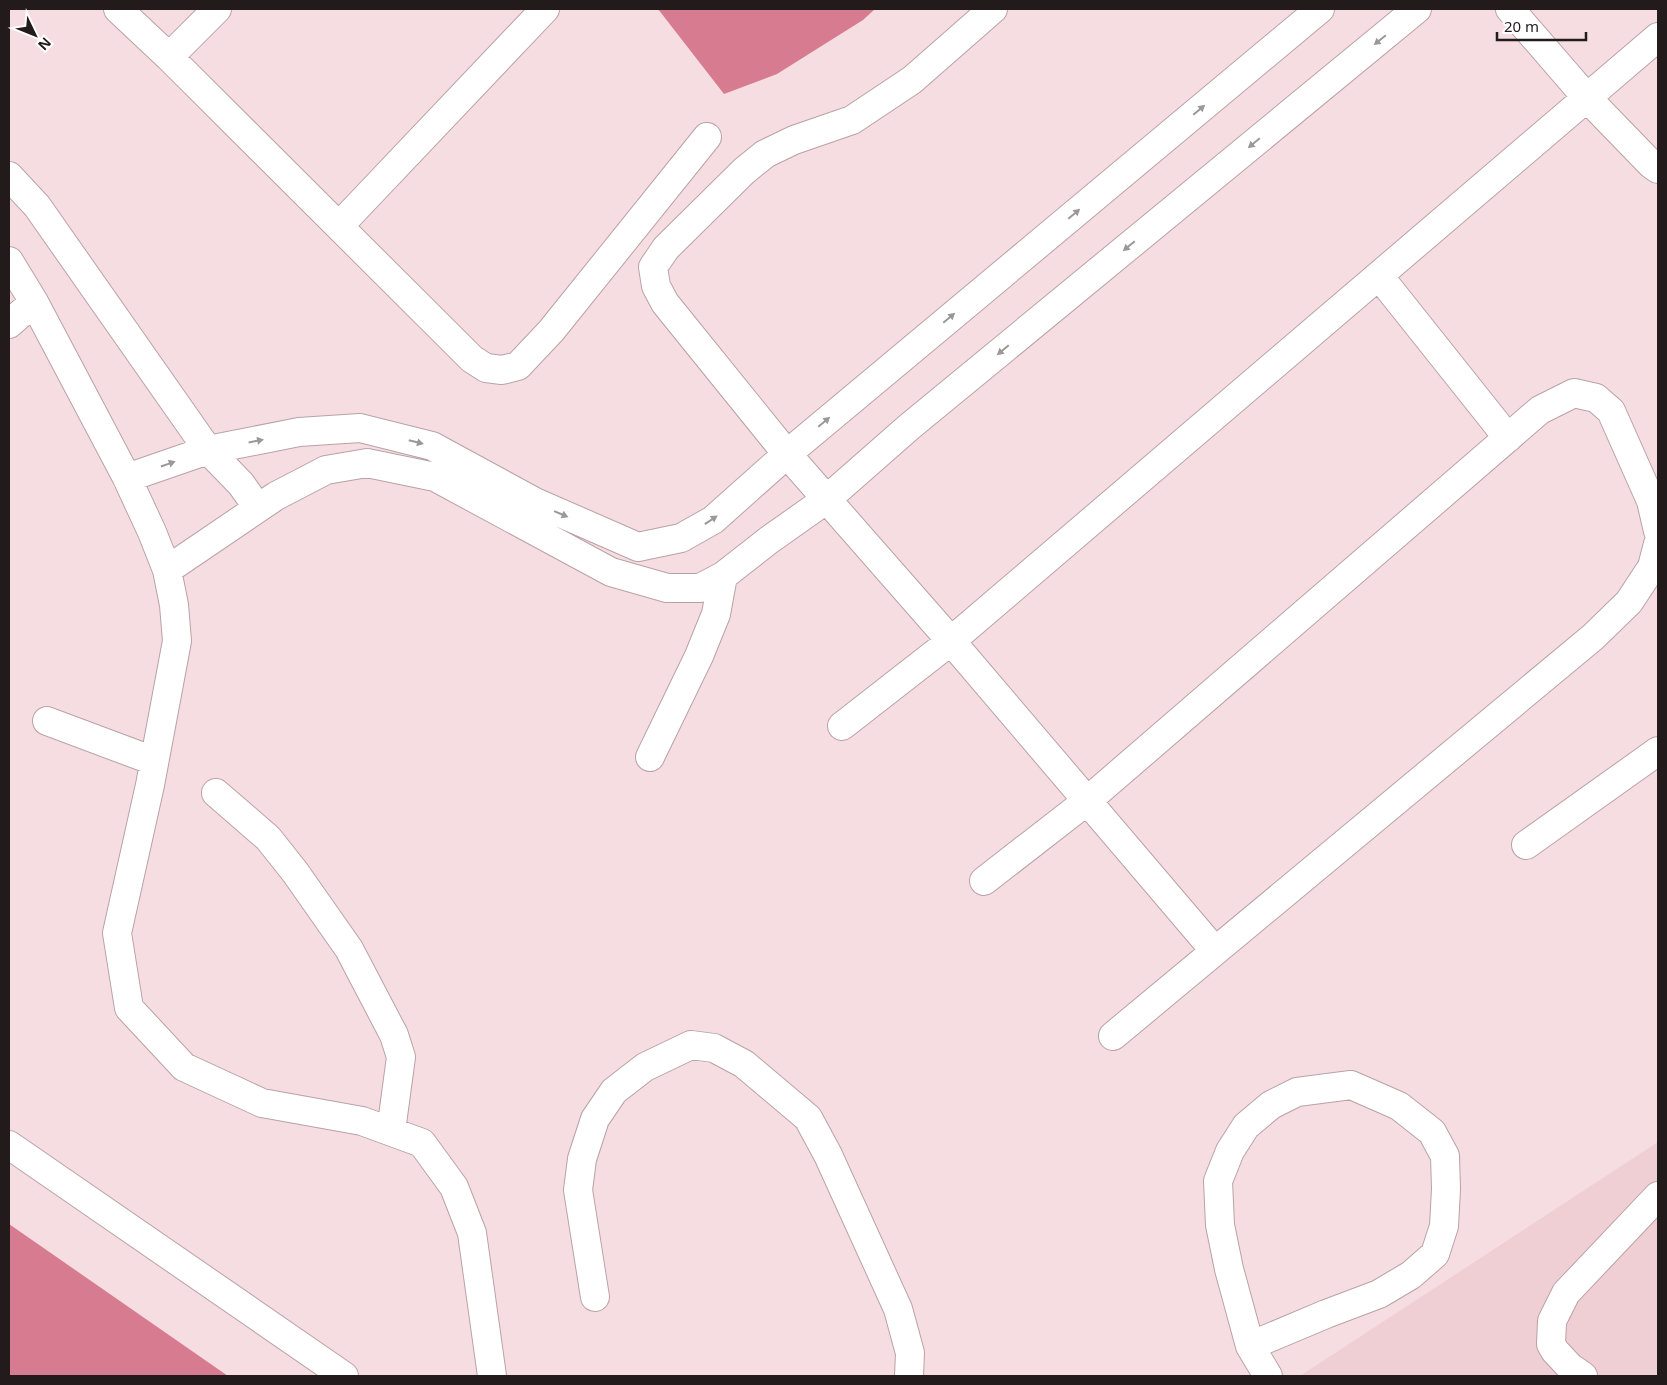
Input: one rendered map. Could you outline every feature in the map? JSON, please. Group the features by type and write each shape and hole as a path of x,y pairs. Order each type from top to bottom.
{"street":[{"path":"118,9 170,57 472,359 486,368 502,370 518,366 551,331 707,137"},
{"path":"170,57 218,9"},
{"path":"339,226 545,9"},
{"path":"993,9 912,80 852,120 794,140 765,154 744,171 666,248 653,267 656,286 665,303 787,454 951,641 1214,951"},
{"path":"127,478 208,450 299,432 360,428 432,446 535,502 638,547 681,538 713,520 787,454 1320,9"},
{"path":"167,570 276,496 326,470 367,462 435,477 611,572 667,588 700,588 723,576 769,540 827,499 917,421 1417,9"},
{"path":"1510,9 1587,98 1658,169"},
{"path":"842,726 951,641 1658,37"},
{"path":"9,176 37,206 208,450 241,484 258,508"},
{"path":"9,261 34,302 127,478 167,570 174,605 177,641 154,761 117,933 129,1008 184,1067 262,1103 362,1121 422,1143 454,1187 472,1233 492,1376"},
{"path":"1379,276 1508,438"},
{"path":"9,324 34,302"},
{"path":"984,881 1087,801 1540,410 1574,393 1596,398 1610,411 1651,501 1658,531"},
{"path":"1113,1036 1593,637 1629,602 1652,567 1658,544"},
{"path":"650,757 699,656 716,614 723,576"},
{"path":"47,721 154,761"},
{"path":"1526,845 1658,751"},
{"path":"216,793 268,838 295,872 349,949 390,1026 401,1058 391,1131"},
{"path":"595,1297 578,1190 582,1159 595,1119 614,1091 645,1067 691,1045 714,1048 744,1064 808,1118 828,1155 898,1309 910,1353 909,1376"},
{"path":"1250,1346 1380,1294 1411,1275 1435,1254 1444,1226 1446,1189 1444,1156 1432,1132 1399,1106 1350,1085 1298,1092 1271,1104 1246,1126 1230,1151 1218,1181 1220,1225 1229,1269 1250,1346 1268,1376"},
{"path":"9,1145 344,1376"},
{"path":"1583,1376 1570,1367 1551,1344 1552,1321 1566,1293 1658,1196"}],"shaded area":[{"path":"658,9 875,9 863,20 777,74 724,94"},
{"path":"1658,1142 1658,1376 1300,1376"},
{"path":"9,1224 228,1376 9,1376"}]}
